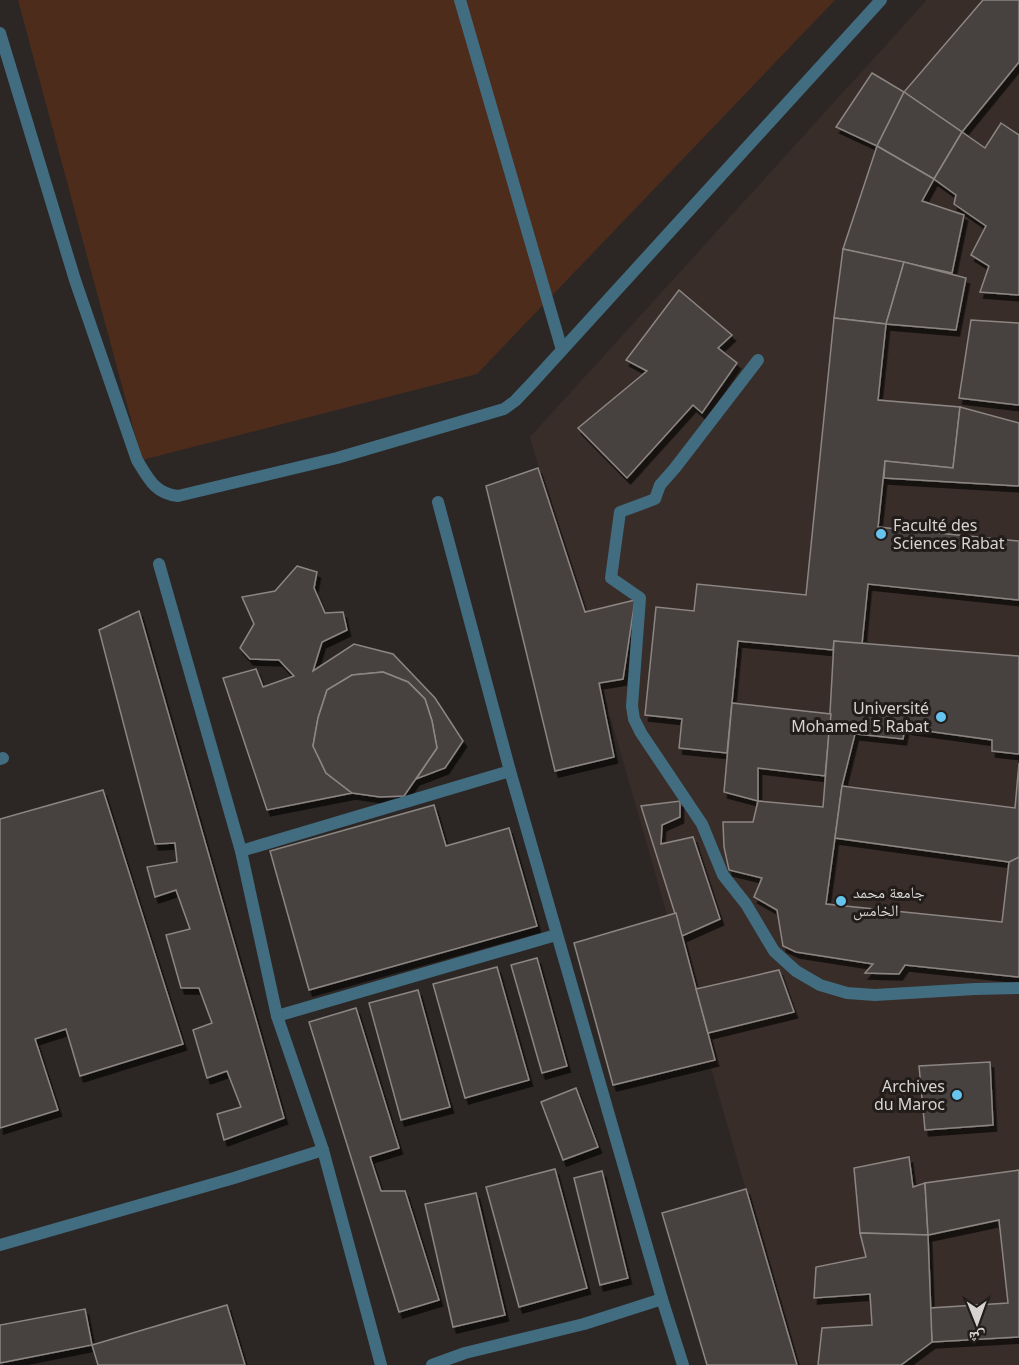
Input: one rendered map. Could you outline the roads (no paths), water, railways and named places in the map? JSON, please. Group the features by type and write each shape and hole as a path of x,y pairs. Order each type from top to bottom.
{"street":[{"path":"460,0 562,350"},
{"path":"0,33 75,280 137,460 153,486 169,495 178,496 337,458 504,409 515,401 881,0"},
{"path":"758,360 660,485 655,500 620,512 611,578 640,598 632,706 637,726 702,824 723,875 746,904 774,951 796,970 820,985 847,993 874,995 1019,988"},
{"path":"438,502 556,935 683,1365"},
{"path":"159,564 241,851 277,1016 323,1150 381,1365"},
{"path":"241,851 510,771"},
{"path":"277,1016 556,935"},
{"path":"0,1245 323,1150"},
{"path":"432,1365 465,1353 584,1323 662,1299"}],"place":[{"name":"Faculté des Sciences Rabat","path":"881,534"},
{"name":"Université Mohamed 5 Rabat","path":"941,717"},
{"name":"جامعة محمد الخامس","path":"841,901"},
{"name":"Archives du Maroc","path":"957,1095"}]}
